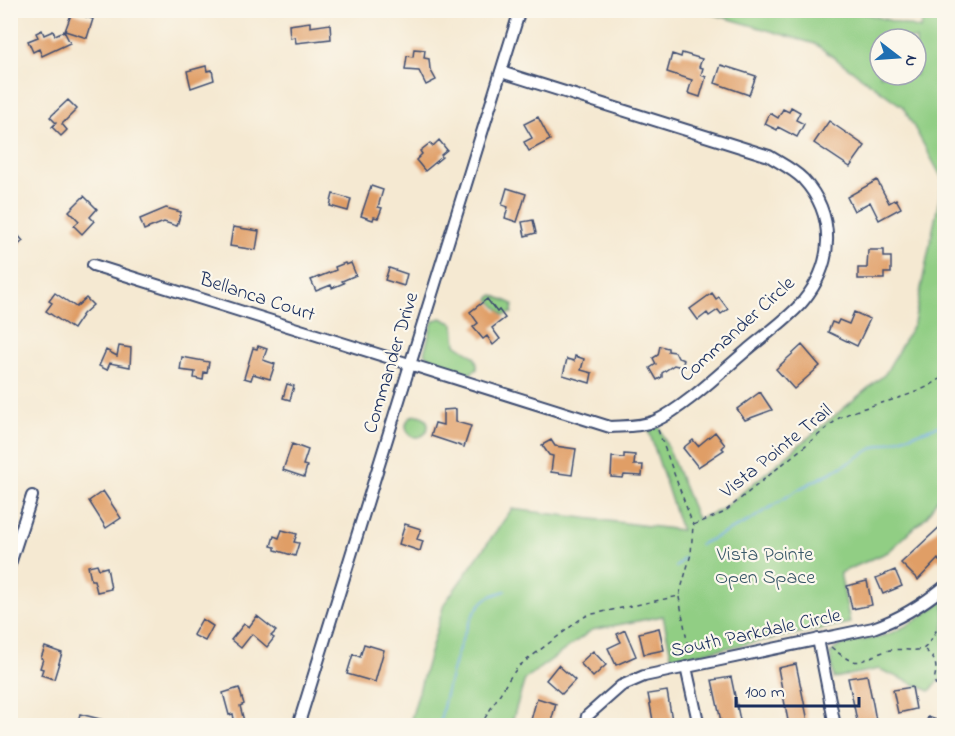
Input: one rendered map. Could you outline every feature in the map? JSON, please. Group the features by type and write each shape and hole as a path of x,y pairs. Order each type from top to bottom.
{"street":[{"name":"Commander Drive","path":"298,726 520,10"},
{"name":"Commander Circle","path":"410,365 610,427 638,425 654,421 673,411 803,302 826,261 827,238 824,215 814,195 802,178 769,156 501,72"},
{"name":"Bellanca Court","path":"93,266 410,365"},
{"path":"10,564 32,496"},
{"name":"South Parkdale Circle","path":"585,726 587,716 627,683 644,676 688,662 873,628 912,611 945,587"},
{"path":"818,639 835,726"},
{"path":"688,662 699,726"}],"path":[{"name":"Vista Pointe Trail","path":"693,525 723,513 839,418 856,409 915,393 945,376"},
{"path":"654,421 693,525 691,554 679,596 688,662"},
{"path":"480,726 519,666 582,618 679,596"},
{"path":"924,649 936,630 945,624"},
{"path":"830,646 845,659 857,663 889,651 924,649 936,663 934,680 936,685"}],"green space":[{"name":"Vista Pointe Open Space","path":"702,11 856,11 914,27 868,27 868,82 815,44"},
{"name":"Vista Pointe Open Space","path":"924,11 944,11 944,487 927,516 888,552 840,573 850,623 672,659 663,616 592,630 525,679 511,725 409,726 444,604 512,509 681,530 648,428 659,426 697,519 721,510 885,374 914,323 943,180 903,107 875,87 928,87 928,27 921,27"},
{"path":"493,295 513,304 512,313 504,315 489,299"},
{"path":"441,318 454,324 456,344 476,360 477,369 469,374 432,362 424,353 433,321"},
{"path":"417,415 425,418 428,426 425,434 417,437 409,434 406,426 409,418"},
{"path":"944,600 944,680 938,681 930,691 879,669 834,678 830,654 835,649 841,645 876,638 900,629"}],"building":[{"path":"72,12 93,19 87,38 65,31"},
{"path":"310,22 310,27 330,24 331,39 296,43 295,37 290,38 289,25"},
{"path":"42,30 44,35 53,31 55,35 64,31 70,43 42,56 39,49 33,52 28,41 38,37 36,33"},
{"path":"414,49 425,50 424,58 429,59 430,69 436,80 426,85 419,71 405,70 407,56 413,57"},
{"path":"682,53 702,59 699,67 703,68 701,75 706,77 700,97 688,93 692,80 667,72 672,54 681,57"},
{"path":"721,65 756,76 749,95 715,83"},
{"path":"206,66 207,71 212,70 214,80 191,88 187,71"},
{"path":"68,100 77,109 62,124 67,130 61,136 52,127 56,123 50,117"},
{"path":"791,107 800,112 796,120 804,124 797,137 778,127 777,130 765,124 770,113 778,118 783,109 789,112"},
{"path":"538,117 550,140 529,151 524,142 532,138 524,124"},
{"path":"829,121 865,146 850,167 814,143"},
{"path":"439,140 447,150 425,171 416,160 422,154 420,151 430,143 433,146"},
{"path":"877,180 889,203 896,199 901,208 879,220 870,202 854,211 847,197"},
{"path":"371,186 383,190 378,207 382,208 378,218 374,217 373,220 361,216"},
{"path":"507,188 526,194 517,222 505,218 508,207 502,205"},
{"path":"333,194 351,199 348,211 330,206"},
{"path":"84,196 97,209 90,217 94,221 82,234 74,226 79,221 69,211"},
{"path":"166,208 181,212 177,226 164,222 144,230 140,219"},
{"path":"533,220 536,233 525,236 522,222"},
{"path":"10,226 23,241 10,252"},
{"path":"233,227 259,231 256,250 230,246"},
{"path":"868,250 884,250 884,257 891,257 891,273 884,273 884,279 858,279 858,268 867,268"},
{"path":"345,263 346,265 351,263 356,275 332,288 331,285 316,291 311,280 336,270 335,267"},
{"path":"389,268 407,274 404,286 385,280"},
{"path":"55,293 76,307 86,298 93,305 83,314 73,329 46,311"},
{"path":"712,293 716,299 719,297 728,309 721,314 718,310 709,316 707,313 698,320 690,309"},
{"path":"487,299 505,318 492,328 500,339 493,345 487,336 483,339 473,327 478,323 470,312"},
{"path":"854,312 870,319 857,346 828,332 832,322 837,324 839,320 849,324"},
{"path":"802,345 820,366 794,389 776,369"},
{"path":"119,346 131,348 130,367 110,363 107,370 99,366 106,350 117,356"},
{"path":"258,346 267,349 263,360 275,364 270,379 253,374 251,380 244,378 253,348 257,349"},
{"path":"660,346 675,352 678,358 684,360 682,367 674,365 662,373 662,377 657,380 650,368 656,364 653,358 658,355"},
{"path":"575,356 584,359 581,370 592,373 590,383 563,375 567,359 574,361"},
{"path":"182,357 209,362 203,380 194,378 195,372 180,370"},
{"path":"287,384 294,386 290,400 283,398"},
{"path":"760,392 772,410 745,420 737,409"},
{"path":"456,409 456,422 471,426 464,447 431,436 435,423 443,425 443,410"},
{"path":"715,432 725,445 722,448 724,450 698,467 683,448 693,440 698,446"},
{"path":"551,440 555,446 576,449 572,475 551,472 553,456 549,455 542,445"},
{"path":"292,444 308,450 303,465 307,466 304,477 283,470"},
{"path":"624,454 635,455 634,465 643,465 642,476 611,477 612,457 624,458"},
{"path":"103,491 121,518 106,528 89,501"},
{"path":"945,522 945,556 939,561 938,559 918,580 901,563"},
{"path":"405,524 421,529 417,539 423,541 420,551 399,544"},
{"path":"282,530 297,534 294,542 299,543 295,556 275,550 275,547 271,546 274,536 279,538"},
{"path":"97,564 99,569 107,567 111,589 97,592 88,566"},
{"path":"895,570 902,586 883,594 876,578"},
{"path":"867,581 872,605 852,609 847,586"},
{"path":"257,616 276,631 271,636 274,638 267,647 252,634 241,648 231,640 244,624 249,627"},
{"path":"202,619 213,626 205,641 193,635"},
{"path":"659,628 664,650 644,654 639,633"},
{"path":"625,630 636,656 616,665 608,648 621,642 617,634"},
{"path":"364,644 384,650 375,682 347,674 353,654 360,657"},
{"path":"45,647 62,653 54,679 41,675 43,669 40,668 43,659 41,658"},
{"path":"593,651 606,665 593,677 580,663"},
{"path":"796,664 808,726 789,726 778,668"},
{"path":"558,665 575,680 562,694 546,680"},
{"path":"867,675 877,726 858,726 848,678"},
{"path":"731,677 741,725 722,726 712,680"},
{"path":"912,687 916,709 898,713 893,690"},
{"path":"239,688 244,704 240,706 244,721 235,724 233,714 229,715 223,693"},
{"path":"667,691 673,726 654,726 648,694"},
{"path":"537,698 556,704 550,725 531,720"},
{"path":"80,714 116,723 115,726 77,726"},
{"path":"928,717 945,723 945,726 925,726"}],"waterway":[{"path":"699,545 749,521 799,489 873,448 944,424"},
{"path":"676,567 684,558"},
{"path":"439,726 456,657 470,621 478,607 487,598 505,591"}]}
